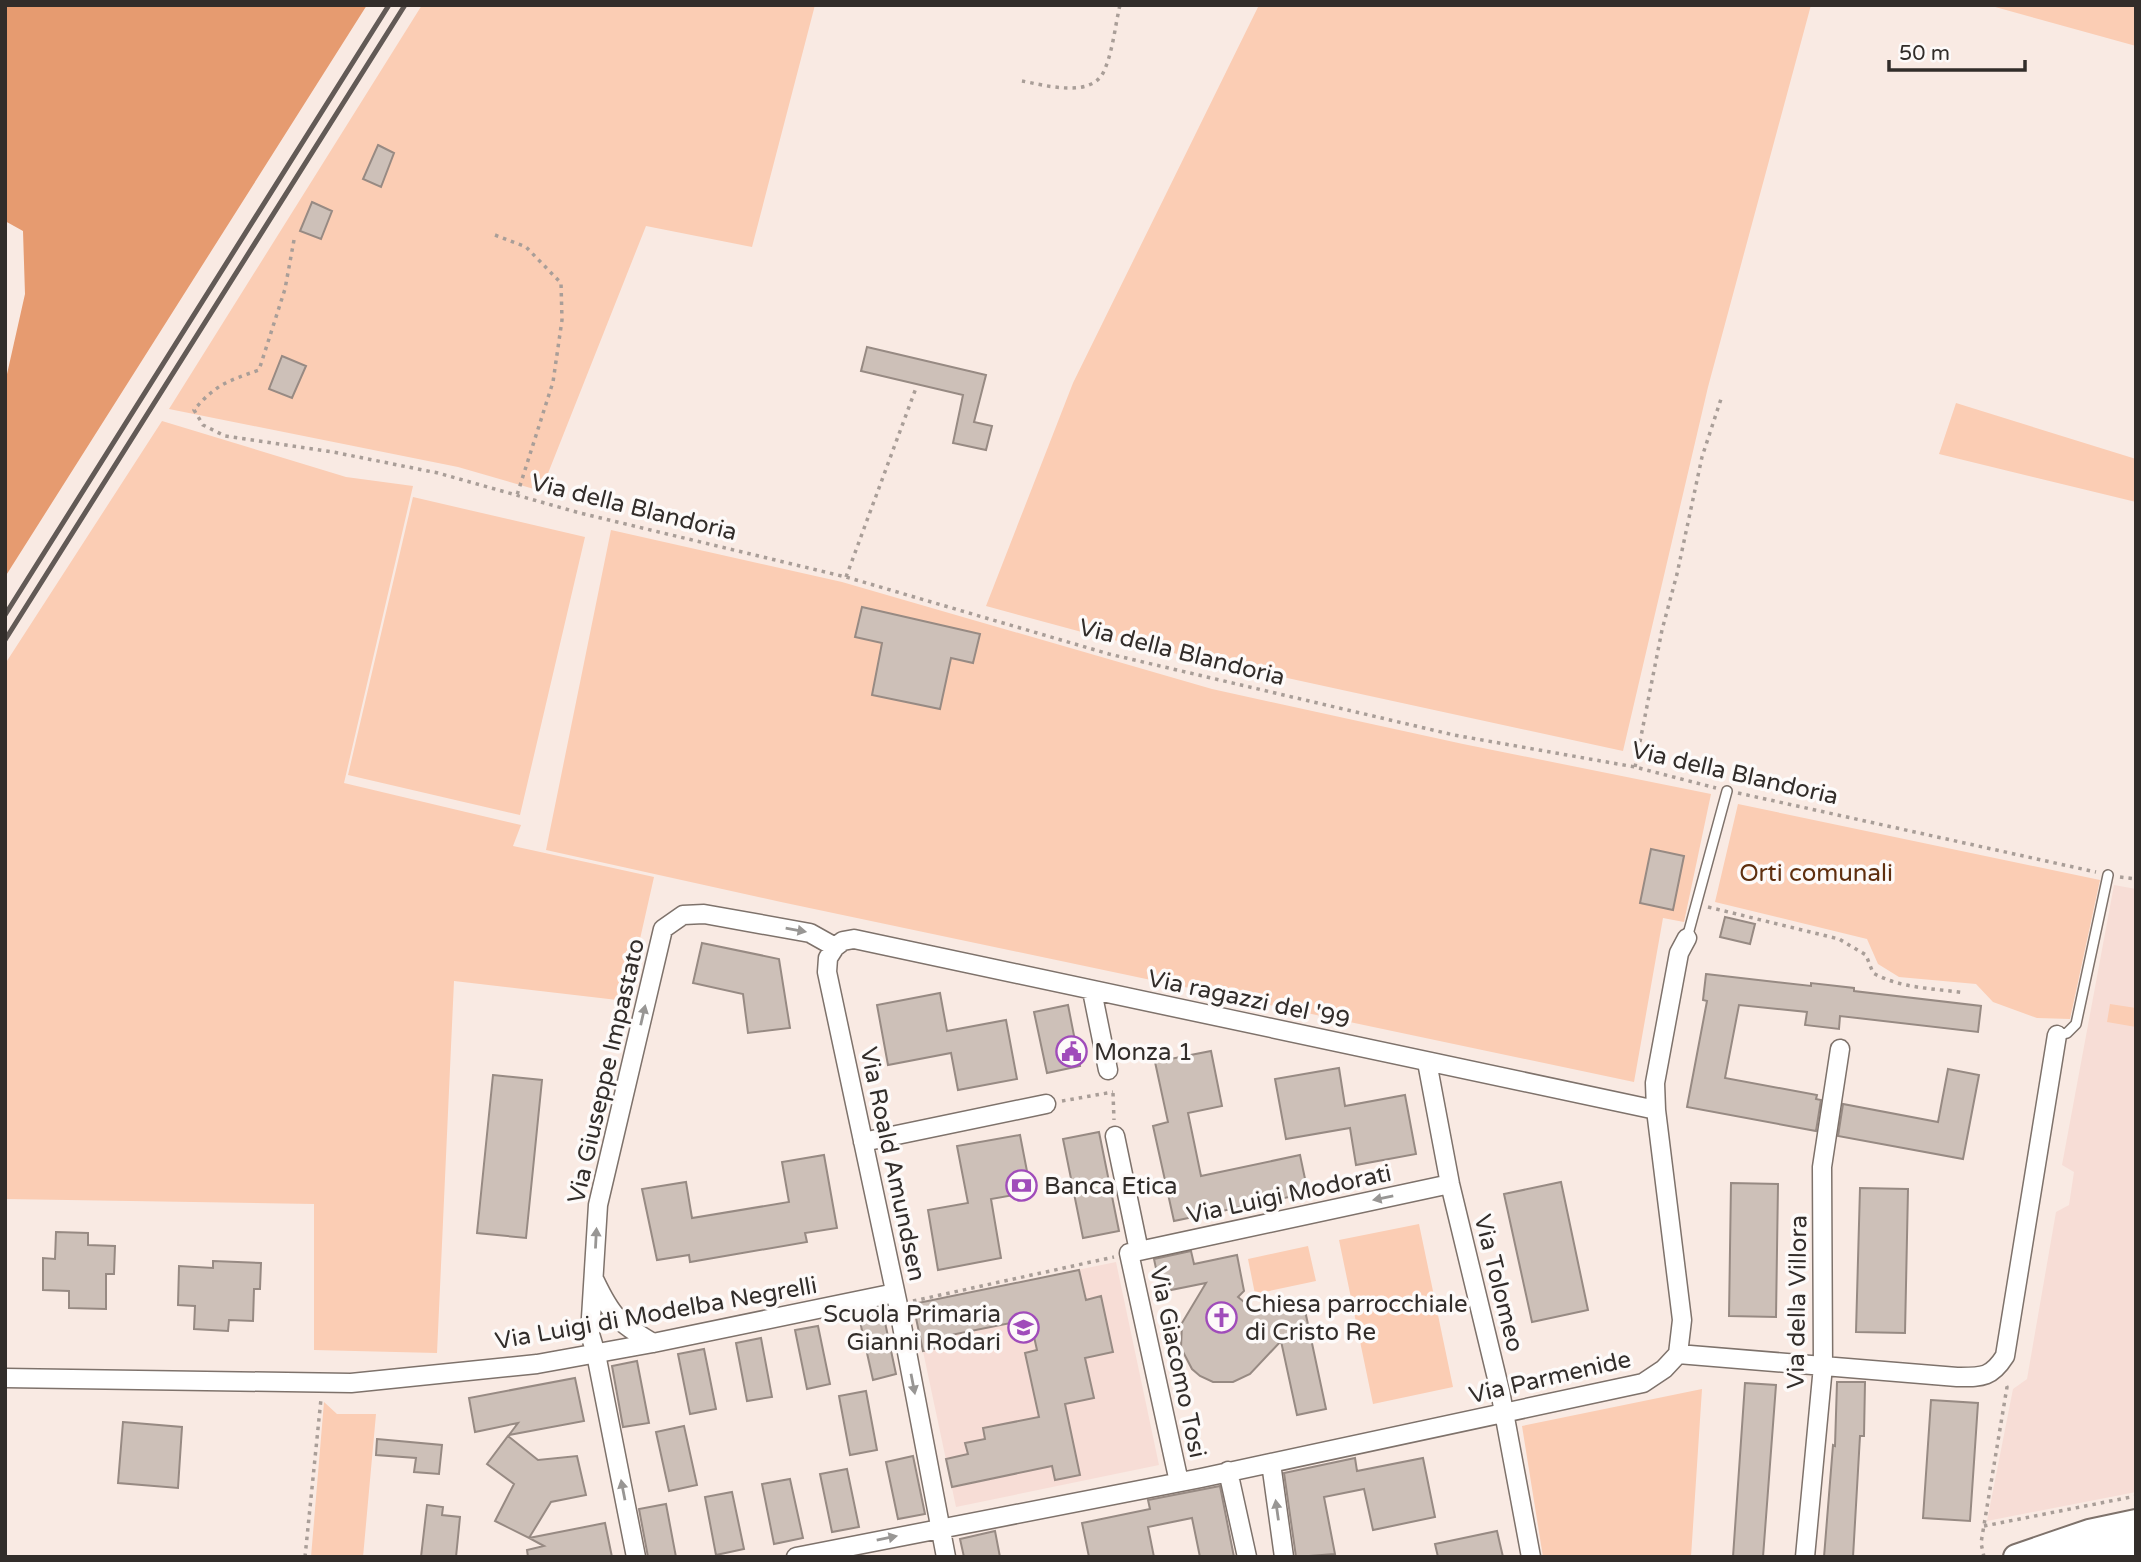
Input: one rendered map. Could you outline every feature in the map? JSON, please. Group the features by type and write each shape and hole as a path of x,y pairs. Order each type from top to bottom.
{"main road":[{"path":"2016,1557 2076,1536 2136,1522"},
{"path":"2039,1557 2136,1544"}],"street":[{"name":"Via Giuseppe Impastato","path":"636,1557 590,1334 598,1205 663,929 683,915 704,914 810,933 835,947"},
{"name":"Via ragazzi del '99","path":"835,947 843,941 854,939 1656,1110"},
{"path":"1687,939 1679,953 1655,1083 1682,1320 1678,1354 1957,1377 1983,1377 1997,1368 2005,1356 2057,1035"},
{"name":"Via Roald Amundsen","path":"835,947 828,958 827,972 897,1299 946,1557"},
{"path":"1092,991 1108,1070"},
{"name":"Via della Villora","path":"1805,1557 1823,1366 1822,1167 1840,1049"},
{"name":"Via Tolomeo","path":"1427,1062 1450,1184 1504,1414 1531,1557"},
{"path":"863,1142 1046,1104"},
{"name":"Via Giacomo Tosi","path":"1115,1136 1134,1252 1179,1482"},
{"name":"Via Luigi Modorati","path":"1134,1252 1450,1184"},
{"path":"594,1279 614,1316 626,1328 653,1343"},
{"name":"Via Luigi di Modelba Negrelli","path":"5,1378 351,1383 523,1366 897,1299"},
{"name":"Via Parmenide","path":"796,1557 1179,1482 1643,1383 1664,1369 1678,1354"},
{"path":"1271,1463 1284,1557"},
{"name":"Via Giacomo Tosi","path":"1228,1471 1247,1557"}],"lane":[{"path":"1687,939 1727,790"},
{"path":"2057,1035 2067,1033 2076,1024 2108,875"}],"path":[{"path":"1022,80 1056,88 1079,88 1094,82 1104,73 1120,5"},
{"path":"495,235 526,247 561,283 562,320 552,382 517,495"},
{"name":"Via della Blandoria","path":"294,240 285,289 259,370 229,380 209,392 194,410 203,425 225,436 333,452 438,473 580,513 846,578 1109,654 1454,735 1635,767 1727,790 2136,879"},
{"path":"846,578 916,388"},
{"path":"1635,767 1662,630 1702,457 1721,399"},
{"path":"1696,903 1839,939 1866,955 1873,973 1889,982 1922,989 1965,993"},
{"path":"1108,1070 1113,1093 1115,1136"},
{"path":"1046,1104 1113,1093"},
{"path":"897,1299 1134,1252"},
{"path":"1984,1557 1981,1543 2007,1387 1997,1368"},
{"path":"306,1557 322,1383"},
{"path":"1984,1526 2136,1496"}],"shaded area":[{"path":"5,5 367,5 5,577 5,383 25,294 23,231 5,221"},
{"path":"2114,885 2136,889 2136,1492 1987,1521 2013,1389 2027,1379 2056,1212 2069,1205 2074,1172 2062,1165"},
{"name":"Scuola Primaria Gianni Rodari","path":"1116,1262 1159,1465 956,1507 913,1304"}],"green space":[{"path":"422,5 815,5 752,247 646,226 541,491 458,467 169,409"},
{"path":"1259,5 1811,5 1708,387 1623,751 1104,638 986,606 1073,383"},
{"path":"1988,5 2136,5 2136,46"},
{"path":"1956,403 2136,459 2136,502 1939,454"},
{"path":"162,421 346,477 413,486 344,783 521,825 513,846 654,877 626,1001 454,981 437,1353 314,1350 314,1204 5,1199 5,664"},
{"path":"413,497 585,537 520,815 348,775"},
{"path":"611,530 842,582 1212,689 1463,744 1711,794 1684,922 1663,918 1634,1082 546,850"},
{"name":"Orti comunali","path":"1738,804 2100,880 2070,1019 2037,1018 1993,1002 1976,984 1899,977 1878,964 1867,939 1715,902"},
{"path":"2110,1004 2136,1008 2136,1027 2107,1022"},
{"path":"1419,1224 1453,1387 1373,1404 1339,1240"},
{"path":"1308,1246 1316,1281 1255,1294 1248,1259"},
{"path":"1702,1389 1691,1557 1543,1557 1522,1426"},
{"path":"324,1402 337,1414 376,1414 363,1557 311,1557"}],"building":[{"path":"378,145 394,153 381,187 363,179"},
{"path":"312,202 332,211 321,239 300,231"},
{"path":"867,347 986,375 974,422 992,426 986,450 953,443 963,395 861,371"},
{"path":"282,356 306,366 292,398 269,389"},
{"path":"862,607 980,634 973,663 951,658 940,709 872,695 882,643 855,637"},
{"path":"1651,849 1684,856 1673,910 1640,903"},
{"path":"1725,917 1755,924 1750,944 1720,937"},
{"path":"702,943 779,959 790,1028 748,1033 743,994 693,983"},
{"path":"1706,974 1854,988 1854,991 1981,1006 1978,1032 1840,1016 1839,1029 1805,1025 1807,1012 1739,1005 1725,1078 1817,1095 1816,1099 1821,1100 1816,1131 1687,1107 1707,1001 1703,1000"},
{"path":"940,993 947,1031 1006,1020 1017,1079 958,1090 951,1053 888,1065 877,1005"},
{"path":"1068,1005 1080,1066 1047,1073 1034,1012"},
{"path":"1211,1051 1222,1106 1188,1113 1201,1176 1300,1155 1308,1193 1174,1221 1153,1126 1168,1122 1155,1062"},
{"path":"1339,1068 1345,1106 1405,1095 1416,1154 1356,1165 1350,1128 1286,1139 1275,1079"},
{"path":"1948,1069 1979,1075 1963,1159 1838,1136 1843,1104 1938,1122"},
{"path":"493,1075 542,1080 526,1238 477,1233"},
{"path":"1099,1132 1119,1231 1083,1238 1063,1139"},
{"path":"1020,1135 1031,1192 991,1199 1001,1258 938,1270 928,1210 968,1203 957,1146"},
{"path":"824,1155 837,1228 805,1233 807,1242 690,1262 689,1255 657,1260 642,1189 686,1182 692,1218 789,1202 782,1162"},
{"path":"1561,1182 1588,1310 1532,1322 1504,1194"},
{"path":"1731,1183 1778,1184 1776,1317 1729,1316"},
{"path":"1860,1188 1908,1189 1905,1333 1856,1332"},
{"path":"56,1232 88,1233 88,1245 115,1246 114,1274 106,1274 106,1309 69,1308 69,1291 43,1290 43,1258 55,1259"},
{"name":"Chiesa parrocchiale di Cristo Re","path":"1191,1251 1194,1264 1237,1255 1244,1291 1238,1297 1255,1311 1303,1301 1326,1409 1297,1415 1281,1341 1250,1374 1233,1382 1213,1382 1192,1369 1181,1348 1182,1323 1206,1283 1161,1292 1154,1259"},
{"path":"213,1261 261,1263 260,1289 254,1289 253,1321 229,1320 228,1331 194,1329 195,1306 178,1305 179,1266 213,1268"},
{"path":"1079,1270 1086,1300 1101,1296 1113,1352 1085,1358 1094,1398 1065,1404 1080,1475 1055,1480 1052,1466 952,1487 946,1459 968,1454 965,1443 985,1439 983,1428 1039,1417 1025,1353 1037,1350 1030,1319 946,1336 948,1346 923,1351 913,1304"},
{"path":"883,1313 896,1374 873,1380 859,1317"},
{"path":"818,1326 830,1384 807,1389 795,1330"},
{"path":"761,1338 772,1397 747,1401 736,1343"},
{"path":"704,1349 716,1409 690,1414 678,1354"},
{"path":"637,1361 649,1423 623,1427 612,1366"},
{"path":"575,1378 584,1421 509,1435 518,1423 475,1432 469,1398"},
{"path":"1837,1382 1865,1382 1864,1436 1860,1436 1853,1557 1824,1557 1833,1445 1835,1446"},
{"path":"1745,1383 1776,1385 1763,1557 1733,1557"},
{"path":"866,1391 877,1450 850,1455 839,1396"},
{"path":"1931,1400 1978,1403 1970,1521 1923,1518"},
{"path":"123,1422 182,1427 178,1488 118,1483"},
{"path":"684,1426 697,1485 669,1491 656,1432"},
{"path":"508,1436 538,1460 577,1456 586,1495 551,1502 529,1538 495,1521 514,1484 487,1464"},
{"path":"377,1439 442,1445 439,1474 414,1472 416,1458 376,1455"},
{"path":"913,1456 925,1514 898,1519 886,1462"},
{"path":"1355,1458 1357,1471 1423,1458 1435,1517 1373,1530 1364,1489 1324,1497 1335,1554 1296,1557 1284,1473"},
{"path":"847,1469 859,1527 832,1532 820,1474"},
{"path":"790,1479 803,1538 774,1544 762,1484"},
{"path":"1220,1486 1234,1557 1200,1557 1192,1518 1148,1527 1154,1557 1089,1557 1082,1523 1150,1509 1148,1500"},
{"path":"732,1492 744,1549 716,1555 705,1497"},
{"path":"666,1504 676,1557 648,1557 639,1509"},
{"path":"427,1505 443,1507 442,1515 460,1517 456,1557 421,1557"},
{"path":"605,1523 612,1557 528,1557 527,1550 544,1546 529,1538"},
{"path":"995,1531 1000,1557 964,1557 960,1539"},
{"path":"1497,1531 1503,1557 1438,1557 1435,1544"}],"railway":[{"path":"5,615 389,5"},
{"path":"5,640 405,5"}],"place":[{"name":"Monza 1","path":"1071,1052"},
{"name":"Banca Etica","path":"1021,1186"},
{"name":"Chiesa parrocchiale di Cristo Re","path":"1222,1318"},
{"name":"Scuola Primaria Gianni Rodari","path":"1024,1328"}]}
